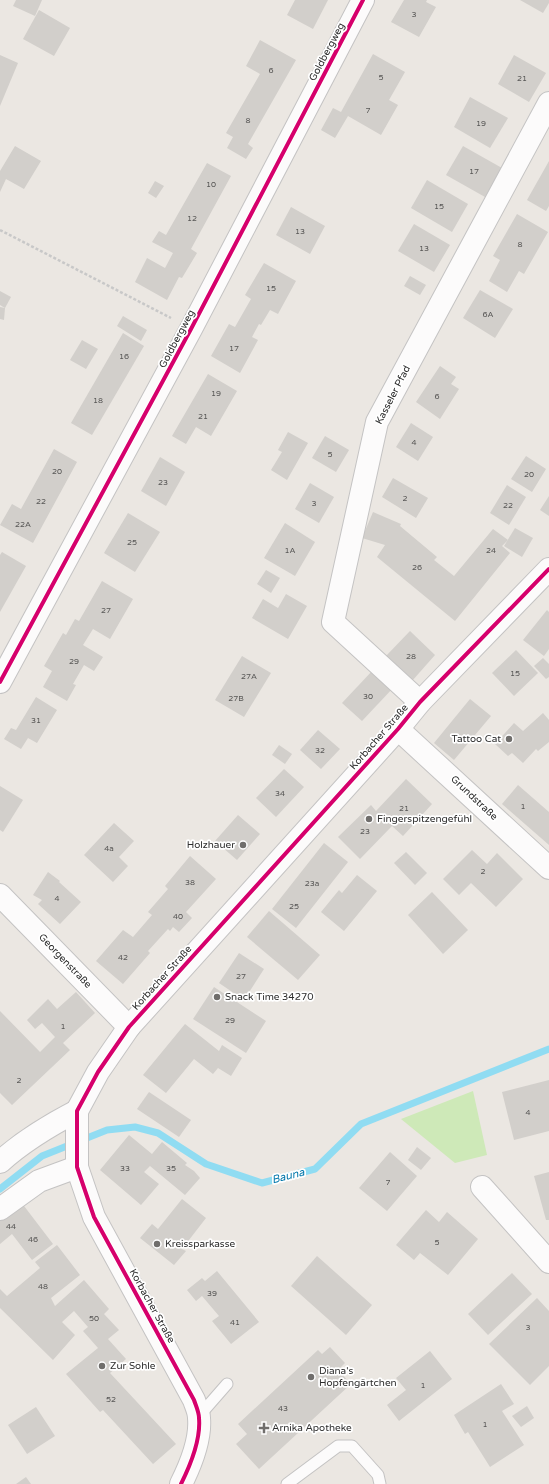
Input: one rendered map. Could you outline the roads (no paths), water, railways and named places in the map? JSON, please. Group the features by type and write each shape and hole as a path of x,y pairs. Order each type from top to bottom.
{"street":[{"name":"Goldbergweg","path":"0,682 191,329 363,0"},
{"name":"Kasseler Pfad","path":"420,702 333,622 378,422 549,103"},
{"name":"Korbacher Straße","path":"181,1484 188,1470 197,1441 199,1416 194,1400 94,1216 77,1167 77,1111 98,1072 129,1027 398,729 420,702 549,569"},
{"name":"Grundstraße","path":"398,729 549,868"},
{"name":"Georgenstraße","path":"0,895 129,1027"},
{"path":"0,1162 56,1123 77,1111"},
{"path":"0,1209 39,1181 77,1167"},
{"path":"482,1187 549,1262"}],"lane":[{"path":"199,1416 227,1384"},
{"path":"287,1484 338,1446 352,1446 378,1475 380,1484"}],"waterway":[{"name":"Bauna","path":"0,1189 42,1156 107,1130 135,1127 158,1133 206,1164 262,1183 315,1169 361,1124 549,1049"}],"place":[{"name":"Tattoo Cat","path":"509,739"},
{"name":"Fingerspitzengefühl","path":"369,819"},
{"name":"Holzhauer","path":"243,845"},
{"name":"Snack Time 34270","path":"217,997"},
{"name":"Kreissparkasse","path":"157,1244"},
{"name":"Zur Sohle","path":"102,1366"},
{"name":"Diana's Hopfengärtchen","path":"311,1377"},
{"name":"Arnika Apotheke","path":"264,1428"}]}
